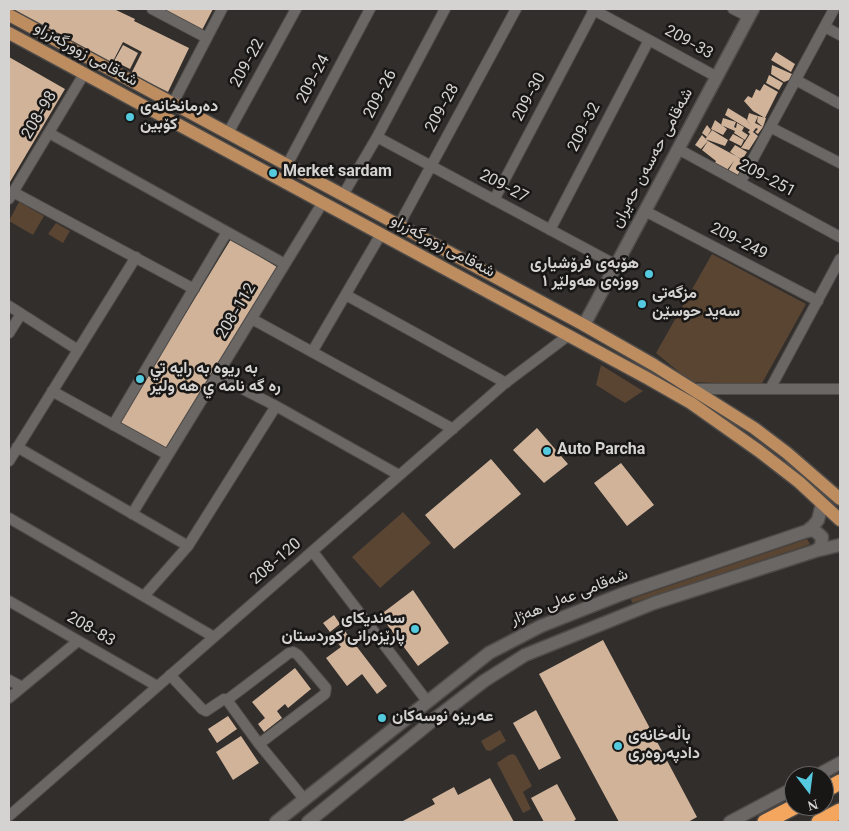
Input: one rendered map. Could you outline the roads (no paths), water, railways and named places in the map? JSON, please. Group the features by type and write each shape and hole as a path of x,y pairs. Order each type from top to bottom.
{"highway":[{"path":"820,822 840,811"},
{"path":"765,822 784,812"}],"main road":[{"name":"شەقامی حەسەن حەیران","path":"584,325 751,13"},
{"name":"شەقامی زوورگەزراو","path":"9,15 584,325 693,389 754,428 787,453 840,499"},
{"name":"شەقامی زوورگەزراو","path":"9,33 569,335 690,403 760,451 799,482 840,520"},
{"path":"198,136 206,121"},
{"path":"807,531 818,520 822,504"},
{"path":"807,531 814,530 822,537 821,547 815,551"},
{"name":"شەقامی عەلی هەژار","path":"276,822 489,653 541,626 622,594 807,531"},
{"path":"308,822 447,709 484,681 525,655 654,602 815,551 840,545"},
{"path":"730,822 784,793"}],"street":[{"path":"152,9 207,38"},
{"path":"172,103 222,9"},
{"name":"209-22","path":"228,133 296,9"},
{"name":"209-24","path":"287,164 370,9"},
{"name":"209-26","path":"343,195 377,137 446,9"},
{"name":"209-28","path":"398,225 516,9"},
{"name":"209-33","path":"593,9 717,76"},
{"name":"209-30","path":"494,200 593,9"},
{"path":"733,9 751,13"},
{"path":"740,183 834,9"},
{"path":"825,27 840,35"},
{"name":"209-32","path":"550,230 649,40"},
{"name":"208-98","path":"11,196 84,74"},
{"path":"796,80 840,104"},
{"path":"770,127 840,163"},
{"path":"49,133 285,264"},
{"name":"209-27","path":"377,137 616,265"},
{"name":"209-251","path":"678,149 840,237"},
{"path":"11,196 136,257 194,289"},
{"name":"208-112","path":"132,514 322,202"},
{"name":"209-249","path":"645,211 818,301"},
{"path":"113,425 227,232"},
{"path":"312,352 381,234"},
{"path":"9,461 136,257"},
{"path":"770,389 840,259"},
{"path":"346,296 506,383"},
{"path":"9,306 78,350"},
{"path":"9,333 21,314"},
{"path":"252,319 452,429"},
{"name":"208-120","path":"9,816 452,429 506,383 569,335"},
{"path":"217,376 276,406 399,475"},
{"path":"693,389 840,389"},
{"path":"52,391 168,456"},
{"path":"144,596 188,546 276,406"},
{"path":"17,447 188,546"},
{"path":"9,518 214,637"},
{"path":"313,552 427,701"},
{"name":"208-83","path":"9,601 157,686"},
{"path":"9,698 78,640"},
{"path":"170,675 202,709 206,710 224,699 227,700 289,653 293,652 298,655 326,688 325,694 259,744"},
{"path":"9,680 22,687"},
{"path":"227,700 259,744 305,800"}],"place":[{"name":"دەرمانخانەی کۆبین","path":"130,117"},
{"name":"Merket sardam","path":"273,173"},
{"name":"هۆبەی فرۆشیاری ووزەی هەولێر ١","path":"649,274"},
{"name":"مزگەتی سەید حوسێن","path":"642,304"},
{"name":"به ريوه به رايه تي ره گه نامه ي هه ولير","path":"140,379"},
{"name":"Auto Parcha","path":"547,451"},
{"name":"سەندیکای پارێزەرانی کوردستان","path":"415,629"},
{"name":"عەریزە نوسەکان","path":"382,718"},
{"name":"باڵەخانەی دادپەروەری","path":"618,746"}]}
